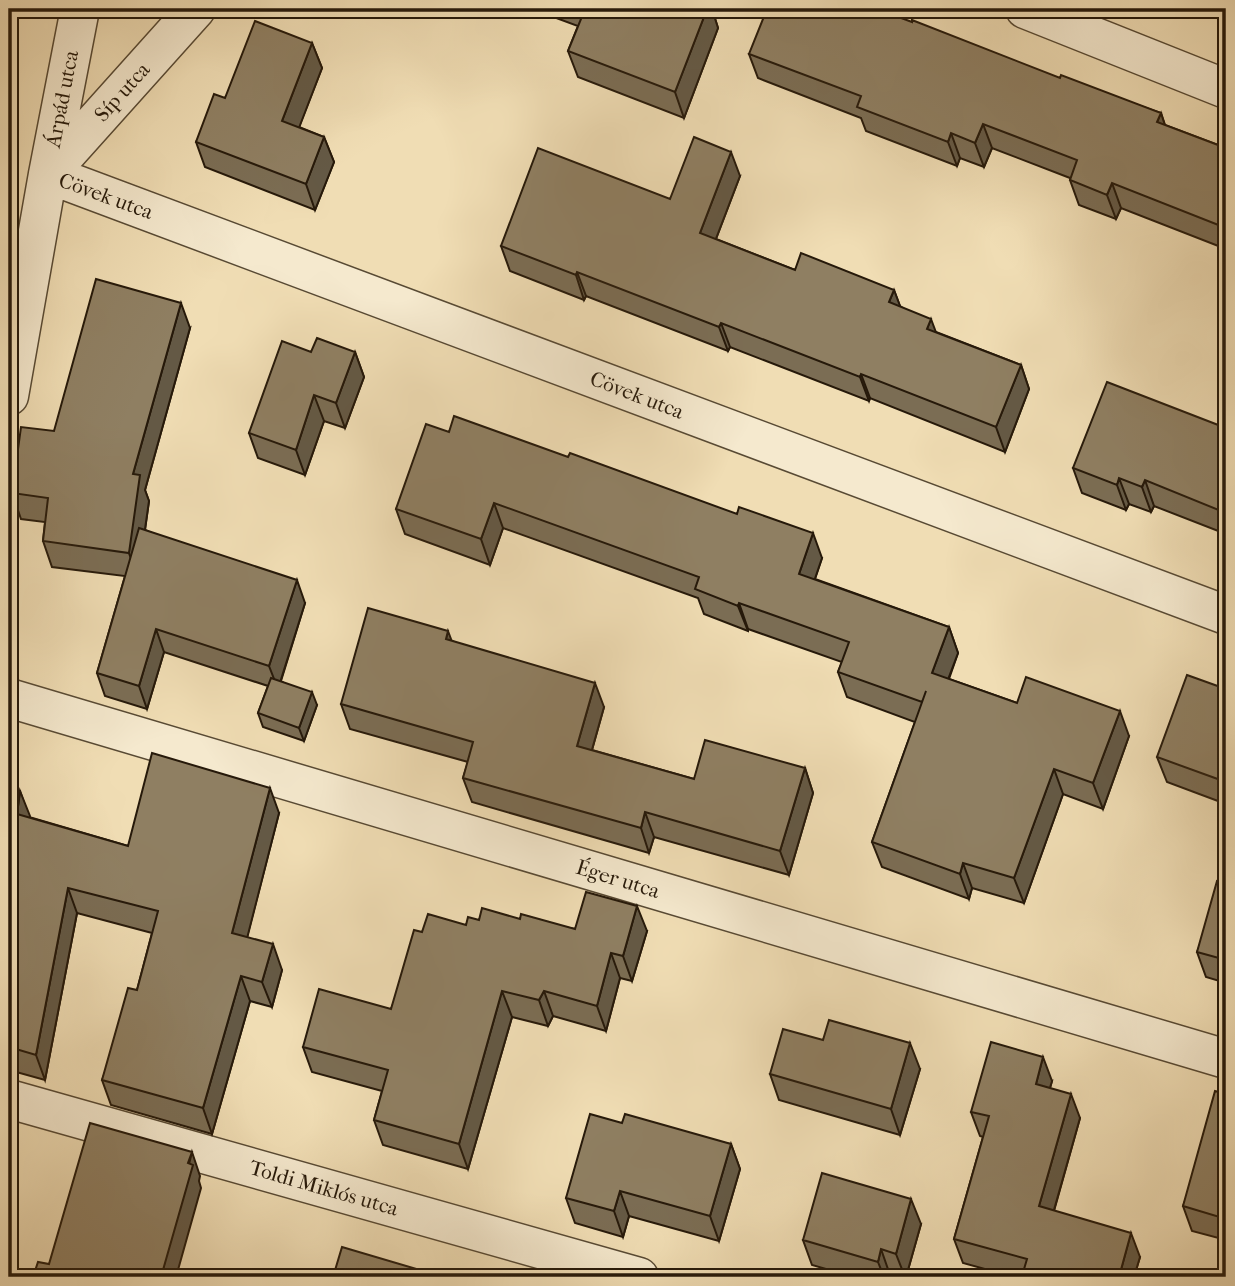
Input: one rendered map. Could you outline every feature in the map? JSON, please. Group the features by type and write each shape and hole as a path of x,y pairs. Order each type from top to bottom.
{"street":[{"name":"Árpád utca","path":"9,396 80,9"},
{"name":"Síp utca","path":"48,174 196,9"},
{"path":"1025,9 1226,89"},
{"name":"Cövek utca","path":"48,174 1226,615"},
{"name":"Éger utca","path":"9,698 1226,1059"},
{"name":"Toldi Miklós utca","path":"9,1099 639,1277"}],"building":[{"path":"585,9 707,9 675,92 568,51"},
{"path":"767,9 877,9 1161,113 1157,122 1226,148 1226,228 1112,183 1107,195 1070,180 1077,160 983,124 975,143 951,133 948,142 857,107 861,96 749,54"},
{"path":"255,21 312,43 282,121 324,137 306,184 196,142 214,94 225,98"},
{"path":"694,137 731,152 700,233 795,270 801,253 894,290 889,302 931,319 927,329 1021,365 996,427 861,374 860,377 721,323 719,327 501,246 538,148 670,199"},
{"path":"96,279 181,303 133,474 140,475 129,553 43,541 48,498 12,493 21,427 54,431"},
{"path":"317,338 355,352 336,403 314,395 296,450 249,433 282,341 311,352"},
{"path":"1107,382 1226,428 1226,513 1145,480 1142,487 1119,478 1117,485 1073,468"},
{"path":"454,416 568,457 570,453 737,514 739,507 813,533 799,574 949,627 932,673 1017,703 1026,677 1120,711 1093,783 1054,769 1014,878 963,863 960,874 872,842 926,691 922,702 838,672 849,642 739,603 738,606 695,589 699,577 494,503 481,539 396,509 426,424 449,432"},
{"path":"139,528 297,580 269,666 156,629 139,686 97,673"},
{"path":"368,608 448,631 446,639 595,683 577,746 694,779 705,740 805,768 780,851 645,812 641,828 463,778 473,742 341,704"},
{"path":"1187,675 1226,689 1226,782 1157,757"},
{"path":"271,678 312,692 299,728 258,713"},
{"path":"152,753 270,788 232,933 273,944 262,982 241,976 203,1108 102,1080 128,988 137,990 158,911 68,888 36,1055 9,1047 9,790 20,791 17,814 128,846"},
{"path":"1217,881 1226,884 1226,960 1197,952"},
{"path":"586,892 637,906 623,956 611,953 597,1006 544,991 539,1000 502,991 459,1144 374,1120 388,1070 303,1047 319,989 391,1009 414,930 422,932 428,914 466,925 468,917 479,920 482,908 520,919 521,914 575,929"},
{"path":"829,1020 910,1043 891,1109 770,1074 783,1029 823,1040"},
{"path":"991,1042 1043,1057 1036,1084 1071,1094 1039,1206 1131,1233 1119,1277 1022,1276 1027,1259 954,1239 989,1116 971,1112"},
{"path":"1215,1091 1226,1094 1226,1219 1183,1206"},
{"path":"590,1114 622,1123 625,1114 731,1144 710,1216 620,1191 614,1211 566,1198"},
{"path":"90,1123 192,1152 188,1163 193,1165 161,1277 33,1277 38,1262 49,1264"},
{"path":"822,1173 911,1199 896,1254 881,1249 878,1262 803,1240"},
{"path":"342,1247 430,1273 428,1277 333,1277"}]}
